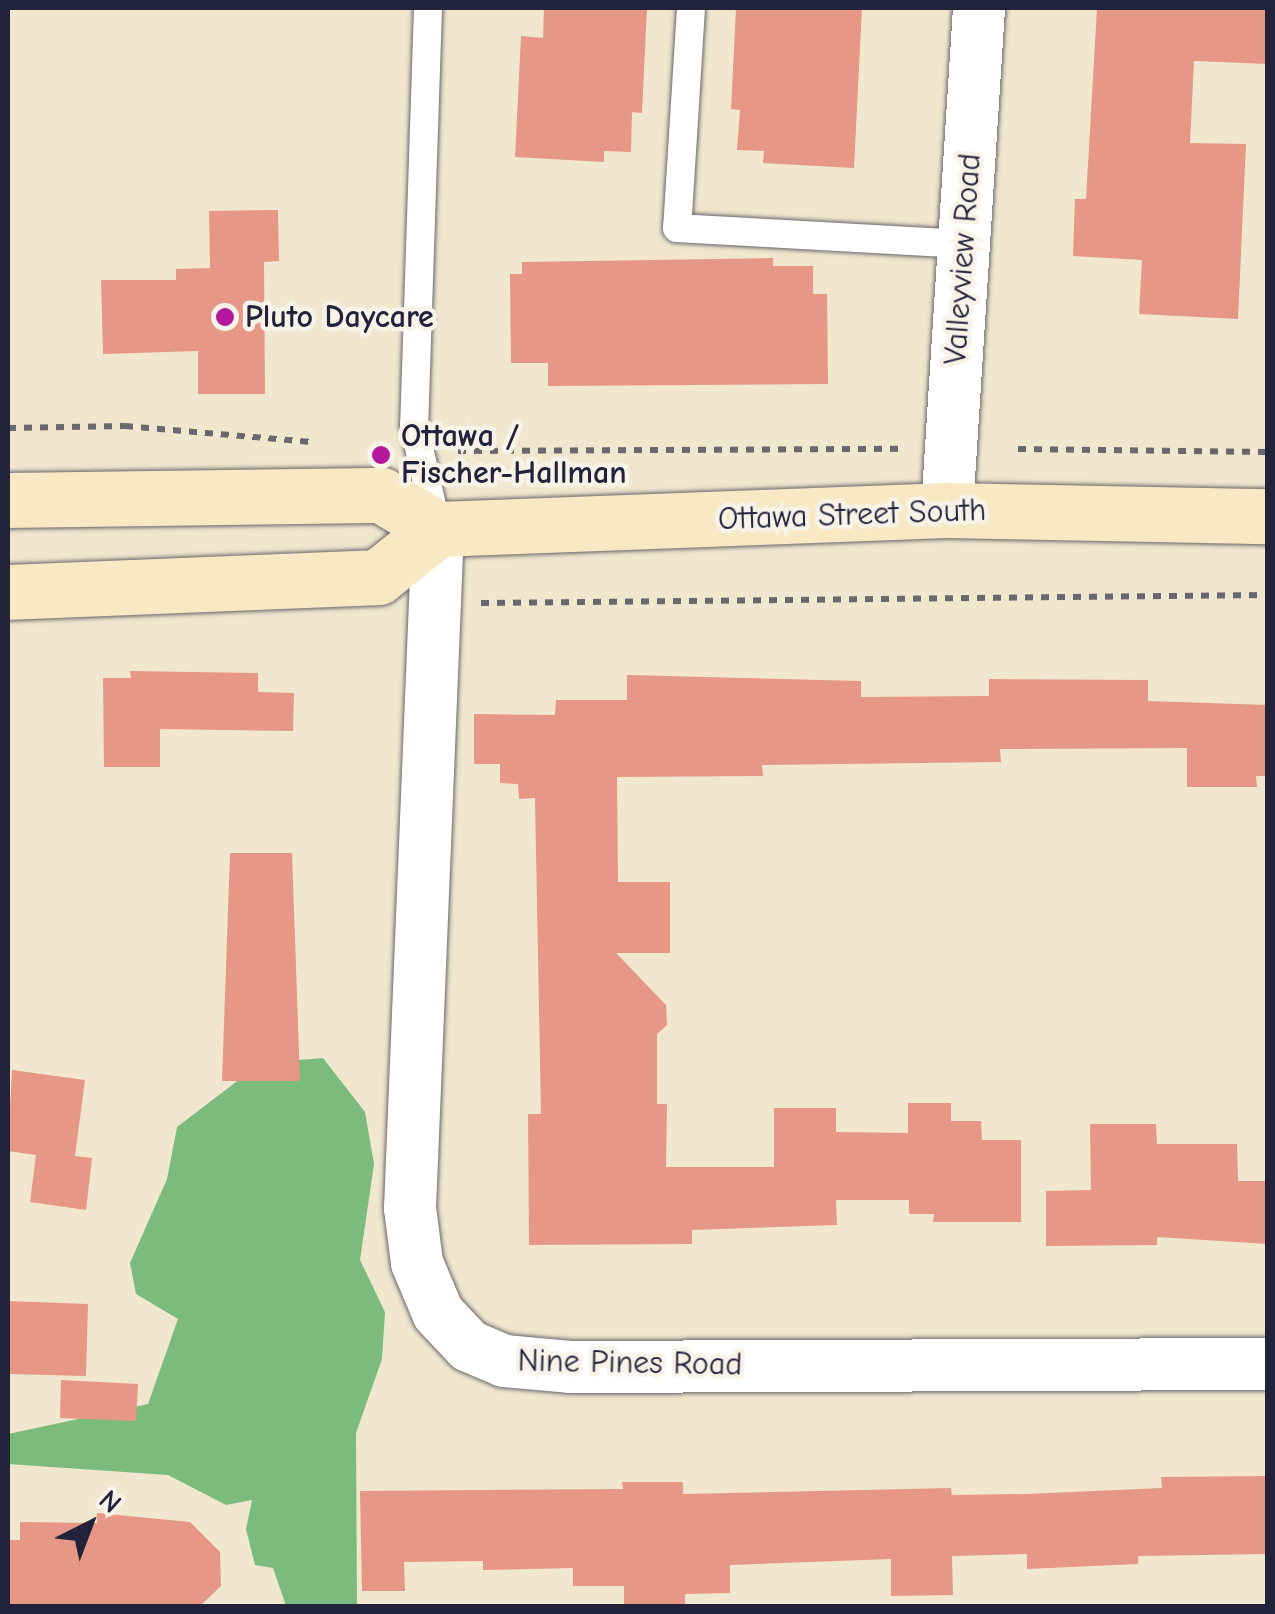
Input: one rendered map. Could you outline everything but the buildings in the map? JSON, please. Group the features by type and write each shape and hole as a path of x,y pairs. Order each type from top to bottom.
{"main road":[{"path":"8,500 381,495 438,529 378,577 8,592"},
{"name":"Ottawa Street South","path":"438,529 947,510 1268,516"}],"street":[{"name":"Valleyview Road","path":"947,510 978,8"},
{"name":"Nine Pines Road","path":"438,529 410,1208 417,1263 438,1313 469,1346 504,1361 570,1366 1268,1364"}],"lane":[{"path":"428,8 414,424 438,529"},
{"path":"691,8 677,228 964,244"}],"path":[{"path":"1018,448 1268,452"},
{"path":"465,604 1268,594"}],"green space":[{"path":"323,1058 365,1112 374,1164 360,1260 385,1312 382,1359 356,1433 357,1606 286,1606 273,1568 255,1565 246,1529 252,1500 226,1505 168,1475 8,1464 8,1434 148,1404 178,1319 136,1294 130,1263 167,1179 177,1127 261,1063"}],"place":[{"name":"Pluto Daycare","path":"225,317"},
{"name":"Ottawa / Fischer-Hallman","path":"381,455"}]}
